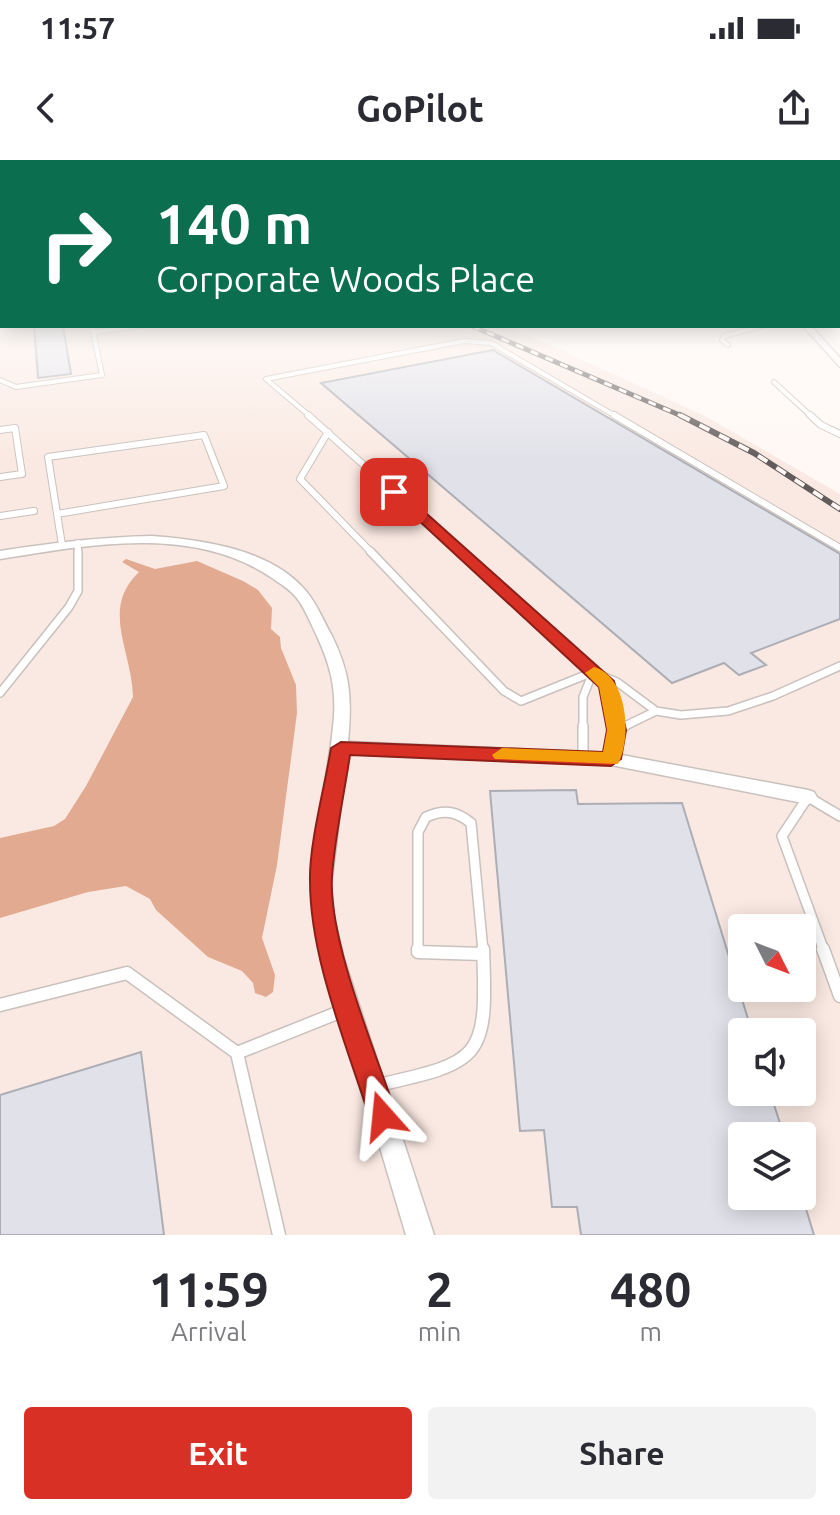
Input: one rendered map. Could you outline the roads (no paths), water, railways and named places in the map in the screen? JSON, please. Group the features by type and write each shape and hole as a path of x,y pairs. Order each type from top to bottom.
{"street":[{"path":"0,555 70,544 144,539 190,544 233,554 265,567 293,586 312,611 336,661 343,690 341,748 321,878 324,919 348,1009 420,1235"},
{"path":"341,748 611,759 808,797"}],"lane":[{"path":"0,380 16,387 102,375 99,359"},
{"path":"369,359 266,379 608,685 617,730 611,759"},
{"path":"519,359 840,548"},
{"path":"774,382 821,425 840,434"},
{"path":"0,430 15,428 22,474 0,477"},
{"path":"328,432 300,479 504,691 521,701 593,672 617,682 656,711 681,717 708,717 731,711 840,666"},
{"path":"0,693 69,607 78,591 70,544 57,514 48,457 204,435 224,486 57,514"},
{"path":"0,516 34,511"},
{"path":"583,758 583,697 593,672"},
{"path":"617,730 656,711"},
{"path":"840,816 808,797 782,836 840,996"},
{"path":"373,1087 453,1066 478,1046 486,1010 482,954 471,823 458,812 442,810 426,817 418,832 418,952 482,954"},
{"path":"0,1005 127,973 237,1053 279,1235"},
{"path":"237,1053 348,1009"}],"railway":[{"path":"549,359 683,417"},
{"path":"683,417 754,453 840,509"}]}
